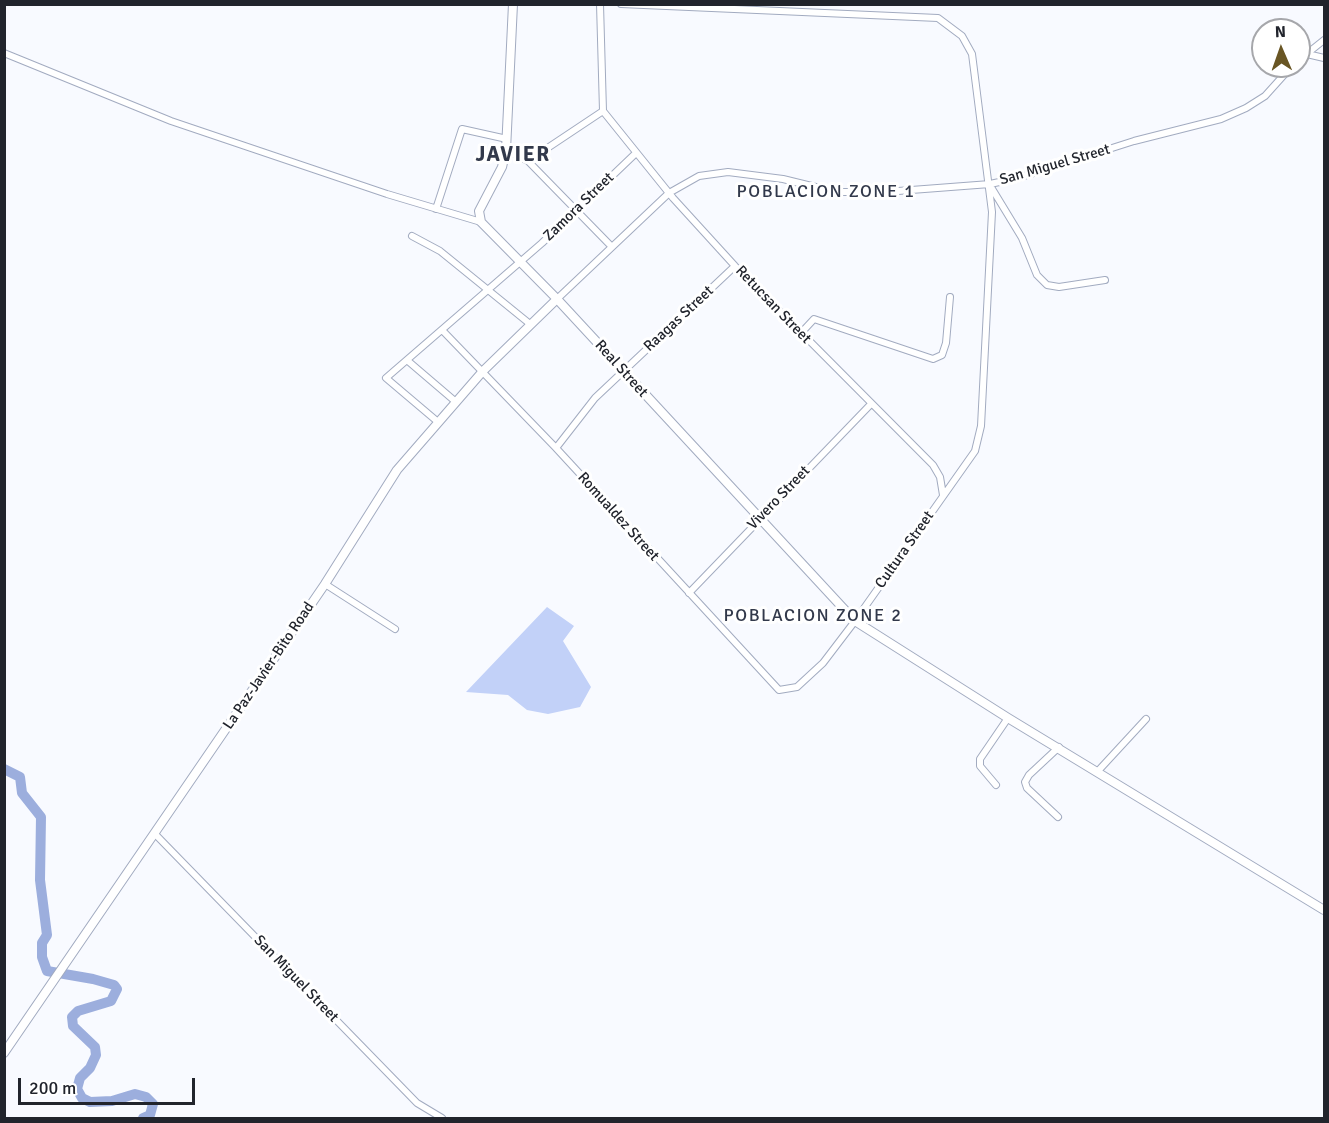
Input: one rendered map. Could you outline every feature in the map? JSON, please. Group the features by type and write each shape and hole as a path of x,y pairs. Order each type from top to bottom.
{"main road":[{"path":"481,222 479,211 502,167 506,150 513,4"},
{"name":"Real Street","path":"481,222 557,299 855,621 1008,718 1324,910"},
{"name":"La Paz-Javier-Bito Road","path":"4,1053 325,584 397,470 483,371 557,299"}],"street":[{"path":"528,161 603,111 600,4"},
{"name":"Cultura Street","path":"621,4 938,18 962,36 972,54 990,184 991,230 980,436 975,451 855,621 823,663 797,687"},
{"path":"1311,51 1324,40"},
{"path":"4,53 171,121 435,209 481,222"},
{"name":"San Miguel Street","path":"557,299 669,193 687,180 713,173 783,179 836,192 885,192 990,184 1018,178 1134,141 1221,119 1246,108 1265,96 1281,78"},
{"name":"Retucsan Street","path":"603,111 669,193 735,266 933,465 940,477 943,495"},
{"path":"435,209 462,129 507,139"},
{"path":"506,150 528,161 612,247"},
{"name":"Zamora Street","path":"488,290 576,211 636,153"},
{"path":"990,184 1022,238 1038,275 1047,285 1059,287 1105,280"},
{"path":"412,236 440,250 530,324"},
{"name":"Raagas Street","path":"556,448 596,398 735,266"},
{"path":"438,422 386,378 488,290"},
{"path":"801,333 814,319 933,359 942,355 946,343 950,297"},
{"name":"Romualdez Street","path":"443,331 556,448 773,685 786,691 797,687"},
{"path":"408,361 456,402"},
{"name":"Vivero Street","path":"689,593 871,404"},
{"path":"325,584 395,630"},
{"path":"996,785 980,766 980,759 1008,718"},
{"path":"1098,771 1146,719"},
{"path":"1058,816 1027,788 1025,782 1029,775 1059,747"},
{"name":"San Miguel Street","path":"155,834 417,1102 442,1119"}],"shaded area":[{"path":"547,607 574,626 563,641 591,687 580,707 548,714 527,710 508,695 466,692"}],"waterway":[{"path":"4,769 20,777 22,793 41,817 40,880 47,935 42,943 42,957 47,971 93,979 114,985 117,989 111,1001 78,1011 72,1017 73,1026 95,1047 96,1055 90,1068 80,1078 77,1089 82,1098 90,1102 112,1101 135,1094 146,1097 153,1104 150,1115 143,1118"}],"district":[{"name":"JAVIER","path":"513,155"},
{"name":"POBLACION ZONE 1","path":"826,192"},
{"name":"POBLACION ZONE 2","path":"813,616"}]}
